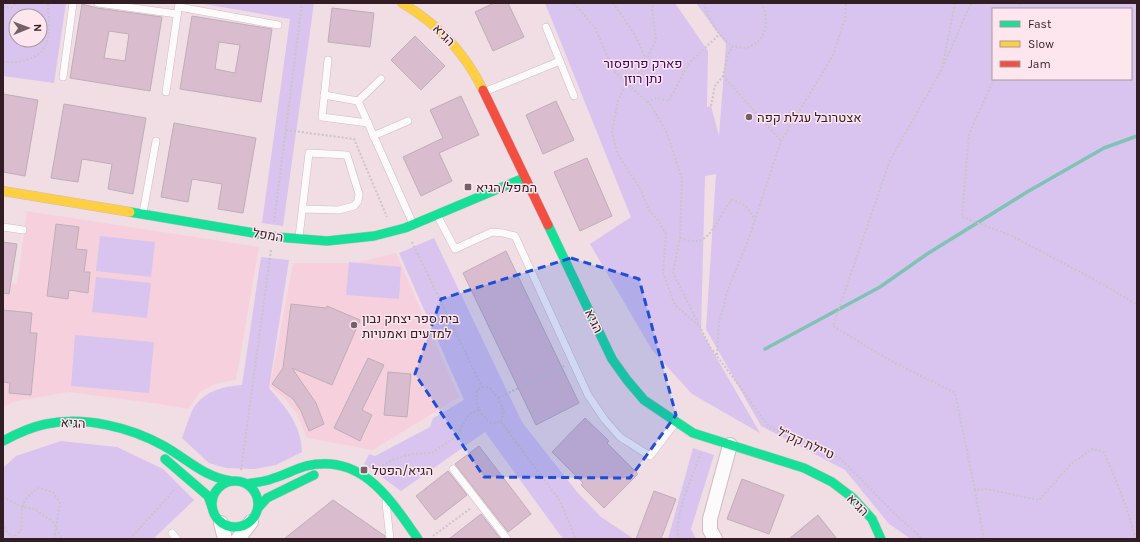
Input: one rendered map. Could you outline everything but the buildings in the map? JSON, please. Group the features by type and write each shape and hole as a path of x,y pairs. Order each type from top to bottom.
{"street":[{"name":"הגיא","path":"402,3 427,19 450,39 469,64 484,92 612,359 644,400 693,433 804,468 832,482 853,498 872,519 882,539"},
{"name":"המפל","path":"3,191 272,236 299,240 327,241 359,239 409,226 524,178"},
{"name":"הגיא","path":"3,441 28,430 51,423 75,421 130,431 163,446 211,476 222,480 263,482 306,466 337,464 369,478 385,493 418,539"},
{"name":"הגיא","path":"144,438 208,496 212,507"},
{"path":"715,539 710,530 710,519 730,445"},
{"path":"258,508 267,498 309,477 326,471 349,468"},
{"path":"226,539 221,523 213,513 212,500 214,493 224,484 239,482 256,494 258,508 256,516 238,539"},
{"path":"221,523 233,528 245,526 251,522"}],"lane":[{"path":"62,77 73,3"},
{"path":"98,3 178,8 278,25"},
{"path":"166,92 178,8"},
{"path":"546,28 574,96"},
{"path":"328,60 322,117 368,123"},
{"path":"484,92 560,61"},
{"path":"358,100 381,79"},
{"path":"324,95 358,100"},
{"path":"358,100 409,226"},
{"path":"373,136 408,121"},
{"path":"143,214 156,141"},
{"path":"299,240 309,153 347,156 359,194 358,201 354,206 339,210 303,209"},
{"path":"437,215 455,249 492,232 514,236 588,395 605,420 620,437 650,456 676,422"},
{"path":"3,226 23,230"},
{"path":"453,469 507,539"},
{"path":"385,493 390,539"},
{"path":"172,533 177,539"}],"path":[{"path":"3,7 11,8 16,3"},
{"path":"3,62 17,63 27,61 42,50 46,44 48,34 48,3"},
{"path":"239,482 302,3"},
{"path":"574,3 595,28 614,71 652,107 667,133 682,179 680,238 674,273 710,347 717,355"},
{"path":"613,3 630,28 644,54 646,62"},
{"path":"654,3 652,10 656,39 641,71 626,83 618,100 612,131 617,153 641,190 649,210 659,222 666,234 663,274 675,305 700,326"},
{"path":"704,3 710,23 719,35 733,47 748,48 759,40 766,29 766,12 762,3"},
{"path":"717,355 720,323 727,292 749,238 781,141 832,57 845,19 846,3"},
{"path":"942,69 956,3"},
{"path":"971,3 942,69 890,160 833,326 889,360 955,393 984,539"},
{"path":"647,102 657,98 669,101 689,63 719,35"},
{"path":"711,106 715,86 723,76 728,54 733,47"},
{"path":"723,76 781,141"},
{"path":"994,80 969,134 962,217 1010,235 1101,283 1137,305"},
{"path":"680,238 694,242 707,238 732,200 742,203 749,209 755,221"},
{"path":"409,226 482,386"},
{"name":"טיילת קק\"ל","path":"717,355 768,427 816,446 841,459 894,514 923,539"},
{"path":"498,398 573,362"},
{"path":"482,386 490,388 498,398 504,412 502,422 560,501 576,539"},
{"path":"482,386 477,390 476,402 483,417 491,423 502,422"},
{"path":"369,478 382,466 394,459 413,454 432,453 456,437 469,414 480,409"},
{"path":"678,539 678,518 707,437"},
{"path":"975,490 986,489 1039,500 1071,464 1092,449 1104,452 1122,494 1132,524 1135,539"},
{"path":"130,539 186,477"},
{"path":"3,523 6,531 13,537 21,531 22,507 29,494 39,488 53,492 60,502 54,539"},
{"path":"3,497 22,507 35,509 52,521 62,539"},
{"path":"428,539 478,502"}],"highlighted area":[{"path":"571,258 639,279 676,415 630,478 484,477 415,374 441,299"}],"shaded area":[{"path":"27,211 259,247 236,380 218,383 200,392 188,409 69,392 16,401 3,407 3,282 17,284"},
{"name":"בית ספר יצחק נבון למדעים ואמנויות","path":"396,253 459,397 373,450 307,438 297,414 286,400 270,386 293,263 355,263"}],"green space":[{"path":"3,3 66,3 54,83 3,76"},
{"path":"198,3 314,3 283,226 262,223 290,19"},
{"name":"פארק פרופסור נתן רוזן","path":"545,3 675,3 708,51 707,107 711,106 719,136 726,44 696,3 1137,3 1137,539 911,539 889,524 845,470 761,426 706,329 716,174 705,176 701,331 760,433 692,394 652,350 590,244 631,217"},
{"path":"100,236 155,242 151,277 96,271"},
{"path":"434,238 522,422 577,492 601,517 634,539 563,539 485,432 401,491 364,464 369,454 375,456 430,427 433,418 464,400 399,253"},
{"path":"261,257 289,260 269,388 292,417 299,433 302,452 276,465 255,469 226,468 209,463 182,438 192,411 201,399 213,391 242,385"},
{"path":"349,262 401,267 399,299 346,295"},
{"path":"96,277 151,283 147,318 92,312"},
{"path":"75,335 154,342 149,393 71,386"},
{"path":"61,441 117,447 163,469 194,500 153,539 3,539 3,468 16,456"},
{"path":"693,448 714,455 691,529 696,539 668,539"}],"waterway":[{"path":"765,349 880,287 927,254 1027,192 1104,148 1137,136"}],"traffic: fast":[{"path":"130,212 277,237 327,241 374,236 405,228 524,178"},
{"path":"548,225 612,359 644,400 693,433 804,468 832,482 853,498 872,519 881,539"},
{"path":"3,441 24,431 46,424 76,421 91,422 137,433 164,446 204,472 212,476 231,481"},
{"path":"165,459 208,496 212,507"},
{"path":"247,484 271,479 306,466 326,464 343,466 359,473 385,495 397,509 418,539"},
{"path":"258,508 267,498 314,475"},
{"path":"240,481 244,482 254,491 257,495 258,504 257,513 248,523 240,527 230,527 222,523 213,513 212,499 216,491 226,482 240,481"}],"traffic: slow":[{"path":"402,3 427,20 449,40 468,64 483,90"},
{"path":"3,191 130,212"}],"traffic: jam":[{"path":"483,90 548,225"}],"place":[{"name":"אצטרובל עגלת קפה","path":"749,117"},
{"name":"המפל/הגיא","path":"468,187"},
{"name":"בית ספר יצחק נבון למדעים ואמנויות","path":"354,325"},
{"name":"הגיא/הפטל","path":"364,470"}]}
